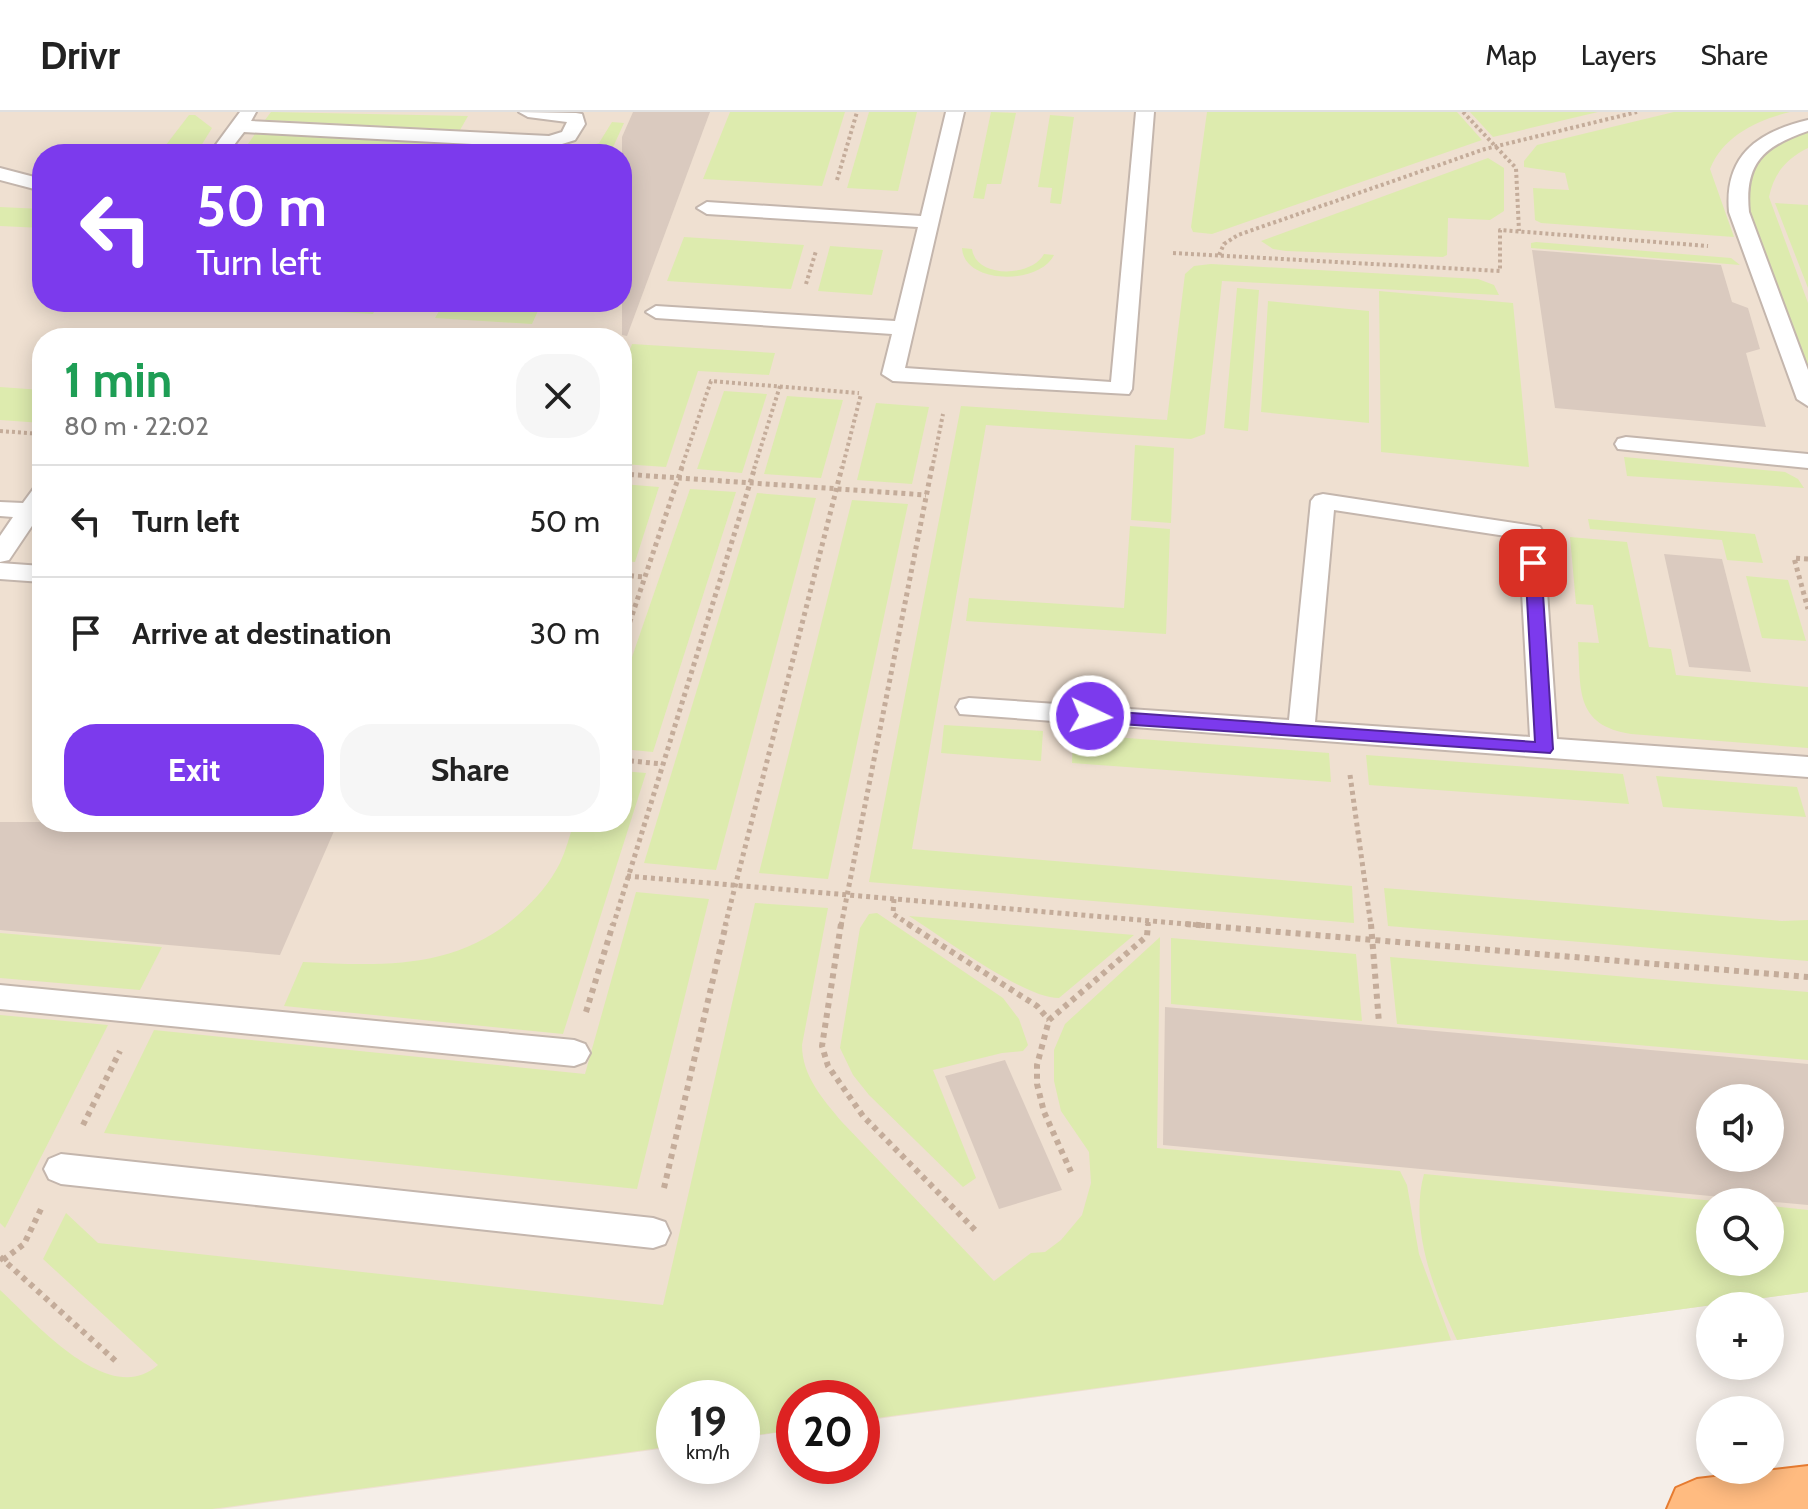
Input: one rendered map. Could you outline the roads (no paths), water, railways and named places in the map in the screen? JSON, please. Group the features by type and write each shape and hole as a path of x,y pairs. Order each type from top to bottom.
{"highway":[{"path":"1697,1509 1808,1496"}],"lane":[{"path":"225,144 243,119 549,142 565,140 577,124 576,118 563,114 528,112"},
{"path":"955,112 893,374 1121,389 1145,112"},
{"path":"1808,125 1766,143 1749,157 1739,173 1735,192 1808,399"},
{"path":"0,174 32,182"},
{"path":"707,208 929,222"},
{"path":"656,312 903,328"},
{"path":"1626,444 1808,461"},
{"path":"1301,731 1323,501 1531,532 1544,749"},
{"path":"0,509 32,503"},
{"path":"0,554 32,508"},
{"path":"0,571 32,573"},
{"path":"969,707 1808,767"},
{"path":"0,997 574,1053"},
{"path":"61,1169 653,1233"}]}
